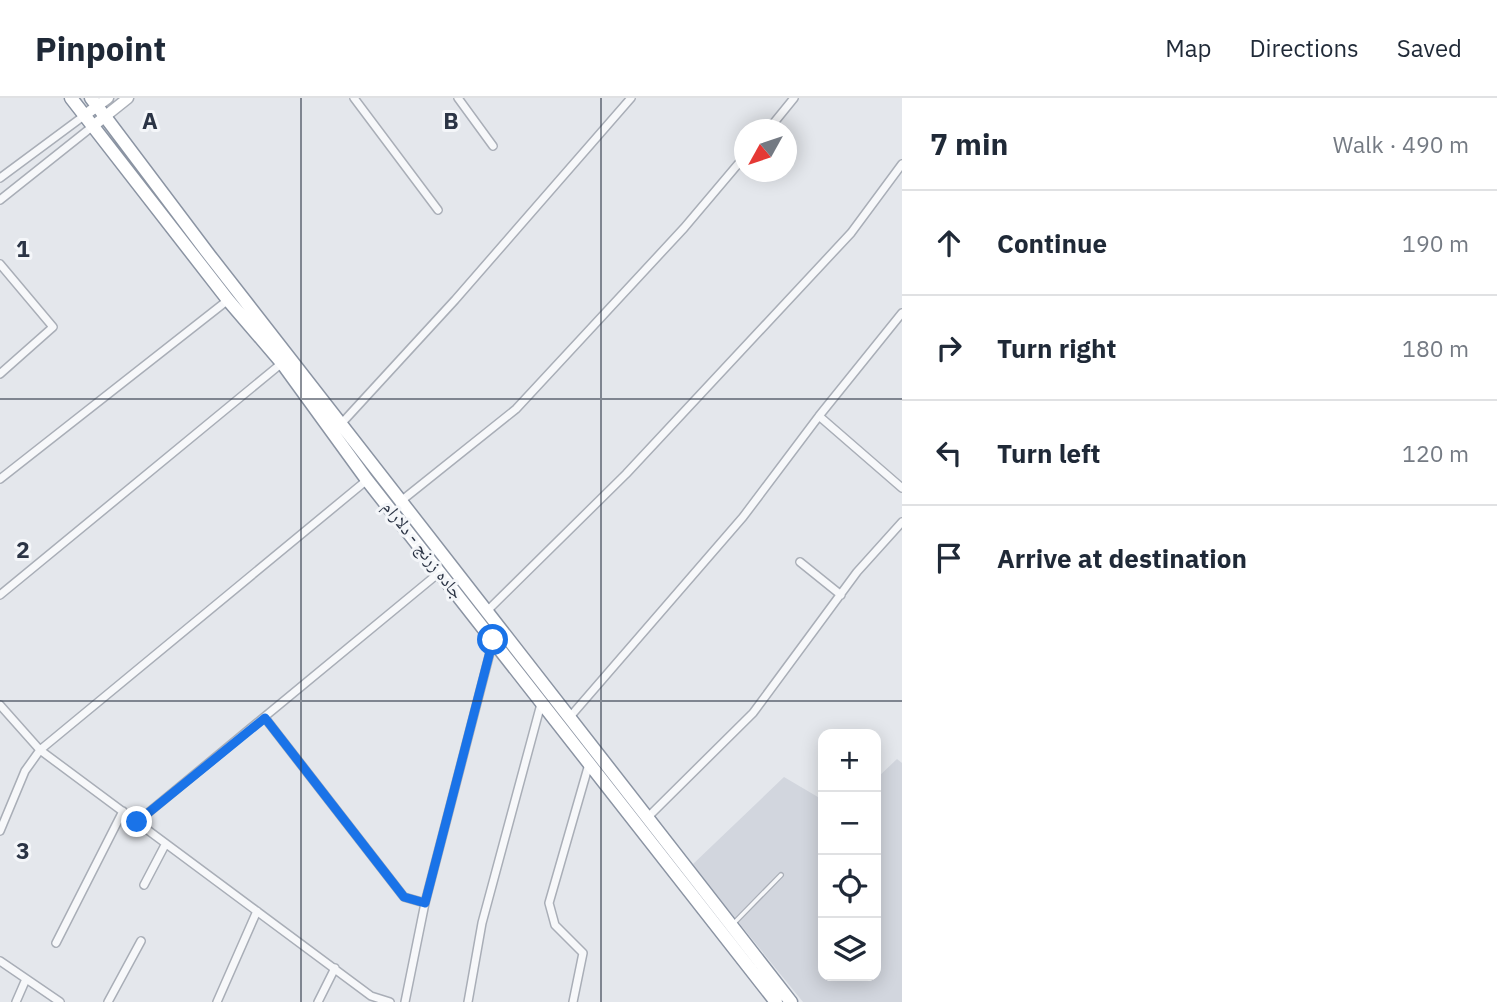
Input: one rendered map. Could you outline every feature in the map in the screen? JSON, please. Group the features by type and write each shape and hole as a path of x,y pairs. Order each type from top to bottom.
{"highway":[{"name":"جاده زرنج - دلارام","path":"71,98 228,300 282,363 367,480 776,1002"},
{"name":"جاده زرنج - دلارام","path":"100,105 341,424 791,1002"}],"main road":[{"path":"89,121 100,105 128,98"}],"street":[{"path":"354,98 438,210"},
{"path":"458,98 493,146"},
{"path":"341,424 455,300 631,98"},
{"path":"777,119 794,98"},
{"path":"0,178 89,121"},
{"path":"0,200 89,121"},
{"path":"486,612 626,474 851,233 902,164"},
{"path":"401,500 516,409 684,228 734,169"},
{"path":"0,264 53,327 0,374"},
{"path":"0,479 228,300"},
{"path":"569,718 743,517 819,416 902,313"},
{"path":"0,595 282,363"},
{"path":"819,416 902,488"},
{"path":"0,831 25,771 40,750 367,480"},
{"path":"647,819 753,713 858,572 902,522"},
{"path":"800,562 841,594"},
{"path":"137,822 440,572"},
{"path":"405,1002 425,903 493,640"},
{"path":"468,1002 482,923 542,702"},
{"path":"0,705 40,750 165,845 335,968 371,999 390,1002"},
{"path":"265,718 404,897 425,903"},
{"path":"573,1002 583,953 555,925 549,903 589,763"},
{"path":"56,943 122,811"},
{"path":"144,885 165,845"},
{"path":"217,1002 257,911"},
{"path":"108,1002 141,941"},
{"path":"0,961 60,1002"},
{"path":"318,1002 335,968"},
{"path":"16,1002 26,979"}],"lane":[{"path":"733,925 781,876"}],"shaded area":[{"path":"897,759 902,763 902,1002 803,1002 692,865 784,777 818,797 818,981 881,981 881,774"}],"route":[{"path":"137,822 265,718 404,897 425,903 493,640"}]}
